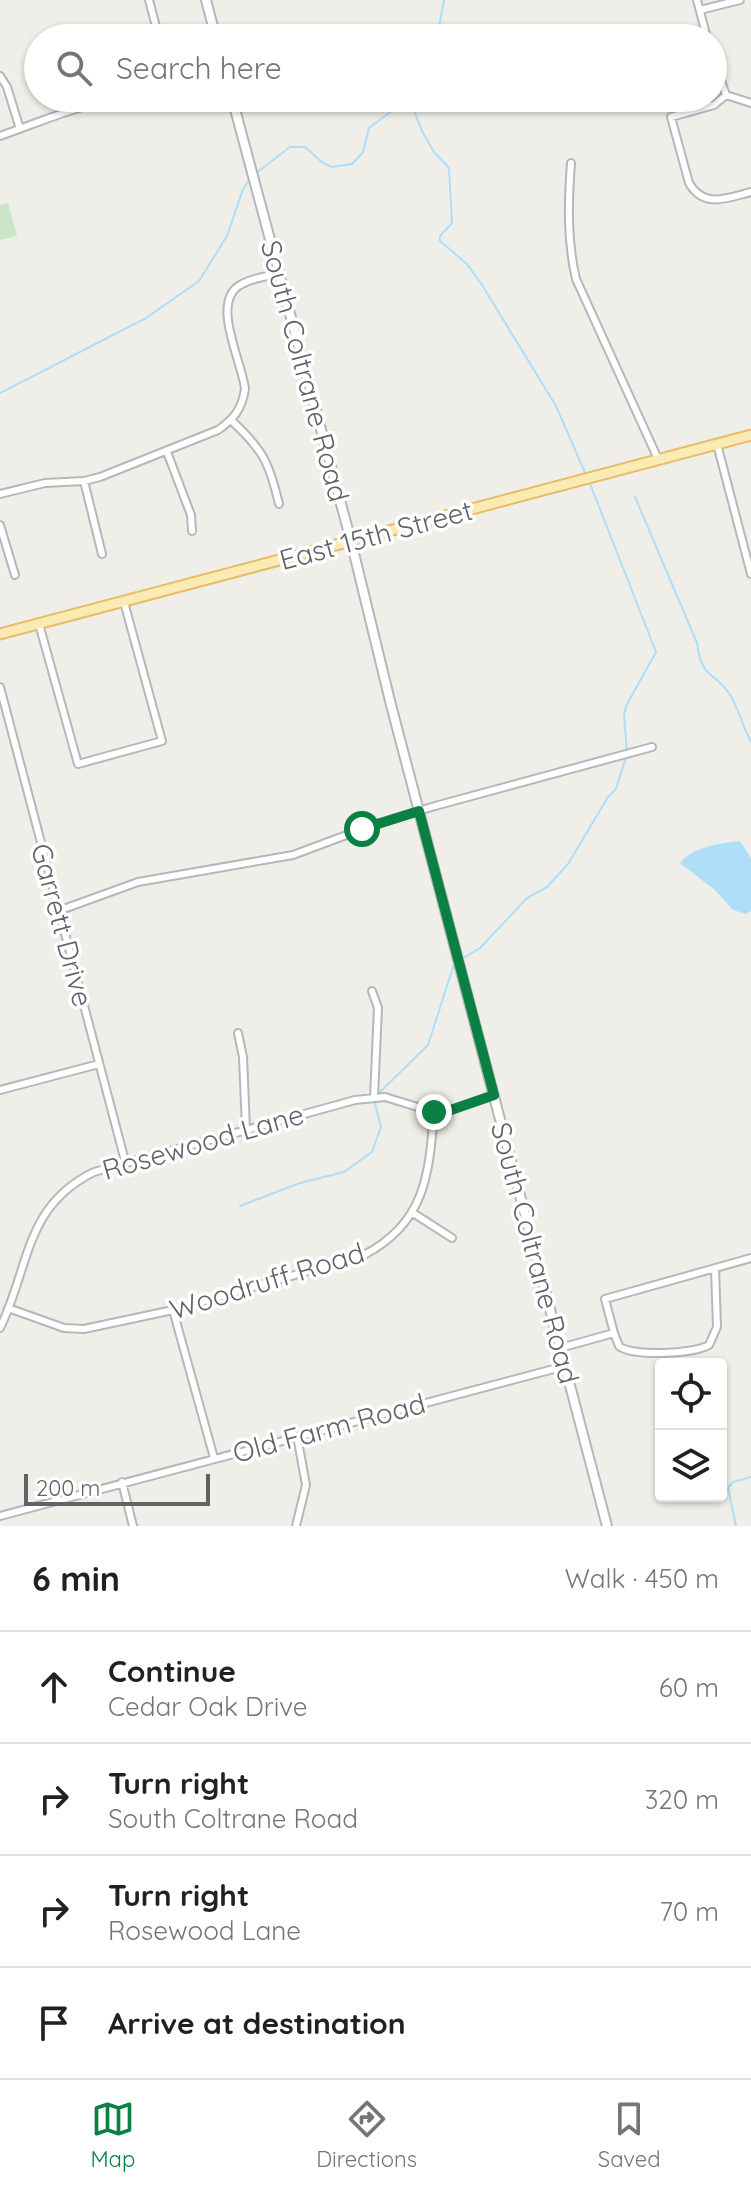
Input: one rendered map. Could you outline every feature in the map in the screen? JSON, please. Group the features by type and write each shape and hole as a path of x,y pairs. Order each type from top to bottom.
{"main road":[{"path":"206,0 212,24"},
{"name":"South Coltrane Road","path":"236,112 351,541 607,1526"},
{"name":"East 15th Street","path":"0,634 751,435"}],"street":[{"path":"149,0 155,24"},
{"path":"697,0 704,24"},
{"path":"700,10 740,0"},
{"path":"0,76 7,87 20,129"},
{"path":"727,95 751,103"},
{"path":"0,136 67,112"},
{"path":"689,112 671,117 689,183 699,195 712,201 751,192"},
{"path":"571,163 568,212 570,257 576,279 658,459"},
{"path":"0,494 45,483 84,481 167,452 232,421 244,399 245,389 226,315 227,298 241,284 278,274"},
{"path":"232,421 260,449 279,504"},
{"path":"717,444 751,574"},
{"path":"167,452 191,515 192,531"},
{"path":"84,481 102,554"},
{"path":"0,525 15,575"},
{"path":"39,624 78,764 162,741 124,602"},
{"name":"Garrett Drive","path":"0,687 125,1161"},
{"path":"58,911 138,882 293,855 419,811 652,747"},
{"path":"372,991 378,1008 376,1097"},
{"path":"238,1033 243,1057 246,1129"},
{"path":"0,1090 99,1064"},
{"path":"434,1112 448,1111 494,1095"},
{"name":"Rosewood Lane","path":"0,1328 46,1210 70,1185 81,1179 125,1161 376,1097 403,1101 434,1112"},
{"name":"Woodruff Road","path":"8,1308 72,1329 111,1325 364,1255 390,1239 413,1213 423,1193 431,1157 434,1112"},
{"path":"413,1213 452,1238"},
{"path":"715,1268 717,1327 709,1345 693,1351 629,1352 619,1346 605,1299 715,1268 751,1258"},
{"path":"173,1310 214,1458"},
{"path":"560,1348 614,1333"},
{"name":"Old Farm Road","path":"0,1516 565,1366"},
{"path":"296,1526 306,1485 297,1436"},
{"path":"122,1482 133,1526"}],"green space":[{"path":"8,203 17,236 0,240 0,205"}],"water":[{"path":"740,841 751,858 751,911 746,914 733,910 716,891 680,863 699,850"}],"waterway":[{"path":"440,24 444,0"},
{"path":"255,174 290,147 305,147 332,167 352,164 363,152 369,128 391,112"},
{"path":"415,112 434,152 449,168 452,223 440,236 440,241 467,264 482,285 556,406 586,475"},
{"path":"0,393 146,318 199,281 227,236 243,189 250,179"},
{"path":"589,481 656,652 626,706 627,753"},
{"path":"635,497 697,643 702,664 730,695 751,742"},
{"path":"460,960 480,948 527,898 547,887 568,864 608,797 616,789 625,760"},
{"path":"377,1095 428,1045 454,964"},
{"path":"240,1206 300,1183 344,1172 372,1152 381,1127 374,1100"},
{"path":"736,1526 728,1488 733,1482 751,1477"}],"route":[{"path":"362,829 419,811 494,1095 448,1111 434,1112"}]}
